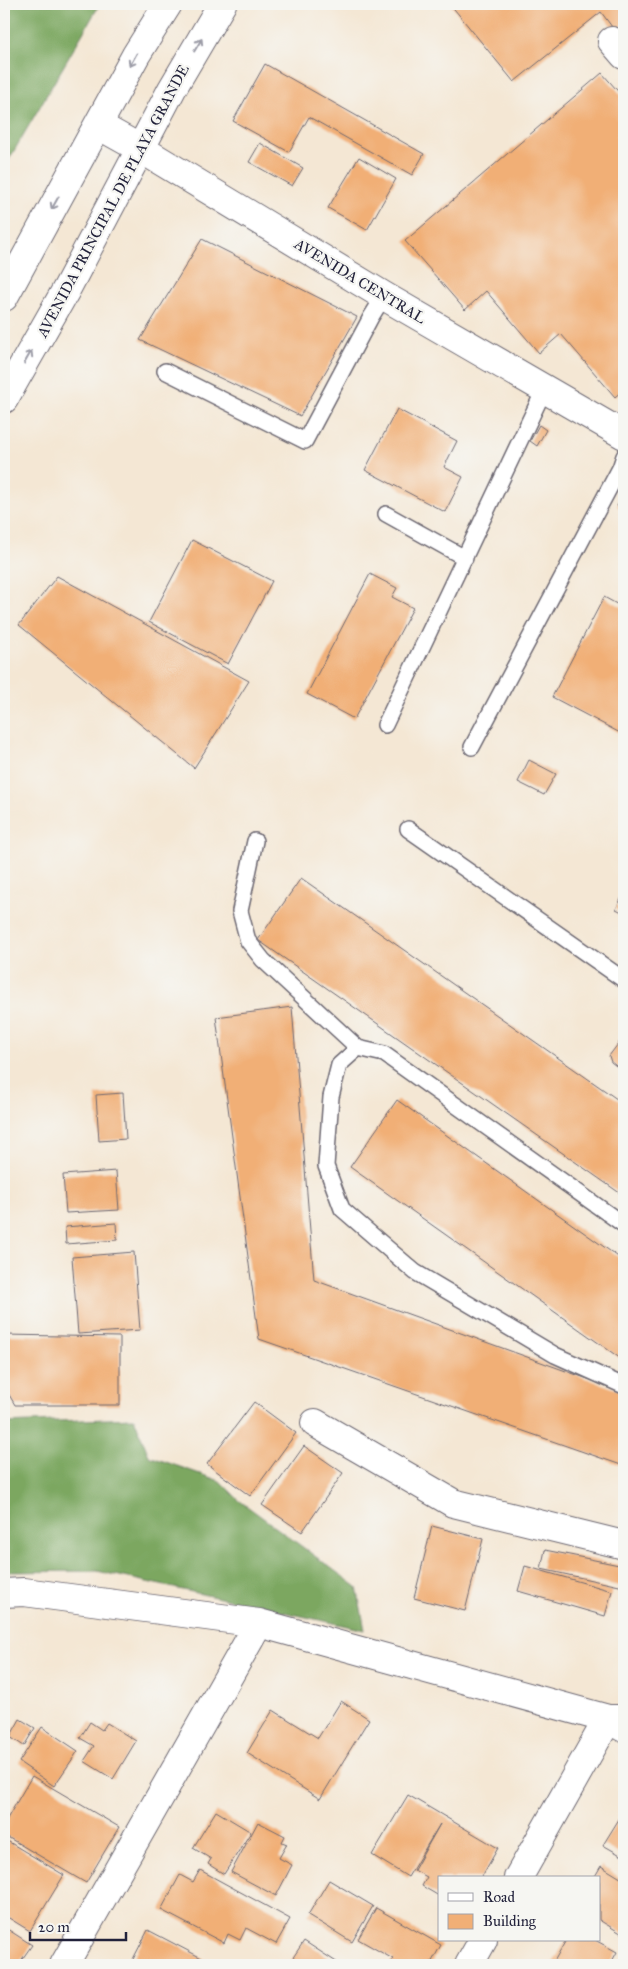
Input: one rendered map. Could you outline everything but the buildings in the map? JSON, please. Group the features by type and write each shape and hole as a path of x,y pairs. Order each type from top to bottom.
{"street":[{"path":"4,297 136,54 168,4"},
{"name":"AVENIDA PRINCIPAL DE PLAYA GRANDE","path":"4,399 66,290 172,89 222,4"},
{"name":"AVENIDA CENTRAL","path":"98,125 384,296 624,435"},
{"path":"315,1423 453,1502 624,1545"},
{"path":"4,1593 24,1592 259,1623 619,1722 519,1876"},
{"path":"64,1965 259,1623"},
{"path":"469,1965 482,1942"}],"lane":[{"path":"165,371 305,441 384,296"},
{"path":"386,726 545,388"},
{"path":"472,747 620,468 624,456"},
{"path":"386,514 465,558"},
{"path":"408,829 624,980"},
{"path":"255,841 240,911 248,941 263,960 358,1048 384,1054 624,1225"},
{"path":"358,1048 339,1065 331,1097 326,1166 342,1209 415,1272 555,1355 624,1386"}],"green space":[{"path":"4,4 100,4 4,168"},
{"path":"134,1418 149,1456 220,1481 240,1501 357,1587 365,1630 97,1571 4,1572 4,1423"}]}
